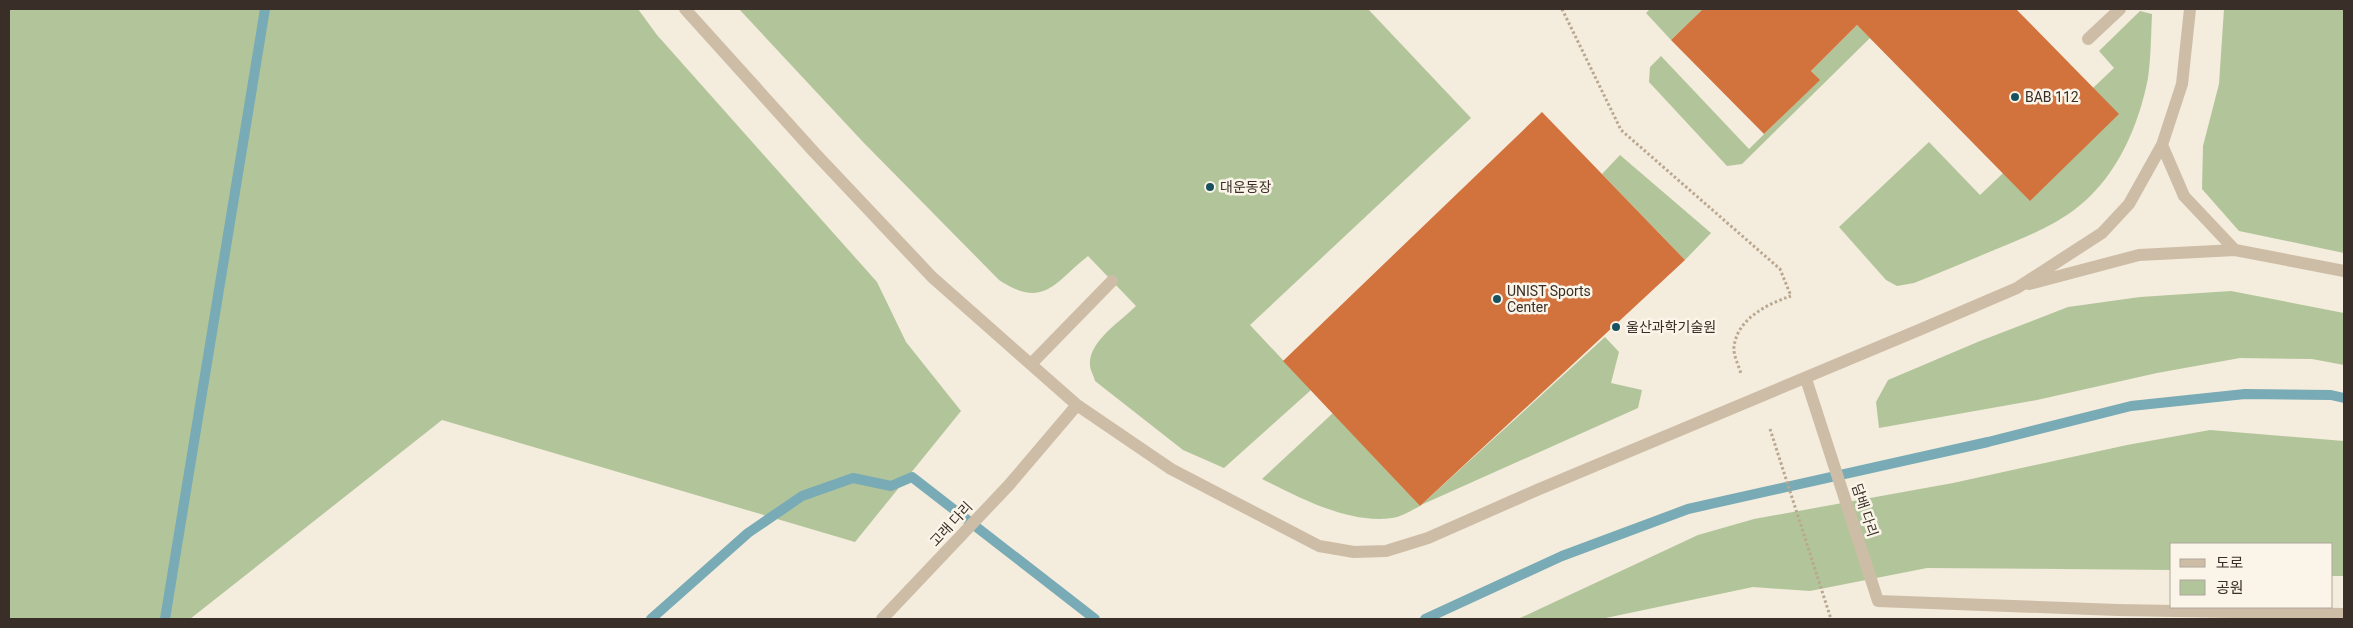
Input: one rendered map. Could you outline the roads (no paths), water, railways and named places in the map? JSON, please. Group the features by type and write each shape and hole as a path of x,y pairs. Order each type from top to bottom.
{"street":[{"path":"686,9 814,152 932,276 1078,405 1171,469 1319,546 1354,552 1386,551 1428,538 1537,490 1806,379 2017,288 2139,255 2236,250 2344,271"},
{"path":"2088,39 2120,9"},
{"path":"2017,288 2102,233 2129,204 2162,145 2182,84 2190,9"},
{"path":"2162,145 2184,196 2236,250"},
{"path":"1030,364 1112,281"},
{"name":"담배 다리","path":"1806,379 1878,600 2117,610 2344,614"},
{"name":"고래 다리","path":"882,619 1009,485 1078,405"}],"waterway":[{"path":"165,619 265,9"},
{"path":"1425,619 1562,556 1688,509 1988,442 2131,406 2245,394 2331,395 2344,398"},
{"path":"651,619 748,533 802,496 853,478 891,486 912,477 1095,619"}],"place":[{"name":"BAB 112","path":"2015,97"},
{"name":"대운동장","path":"1210,187"},
{"name":"UNIST Sports Center","path":"1497,299"},
{"name":"울산과학기술원","path":"1616,327"}]}
